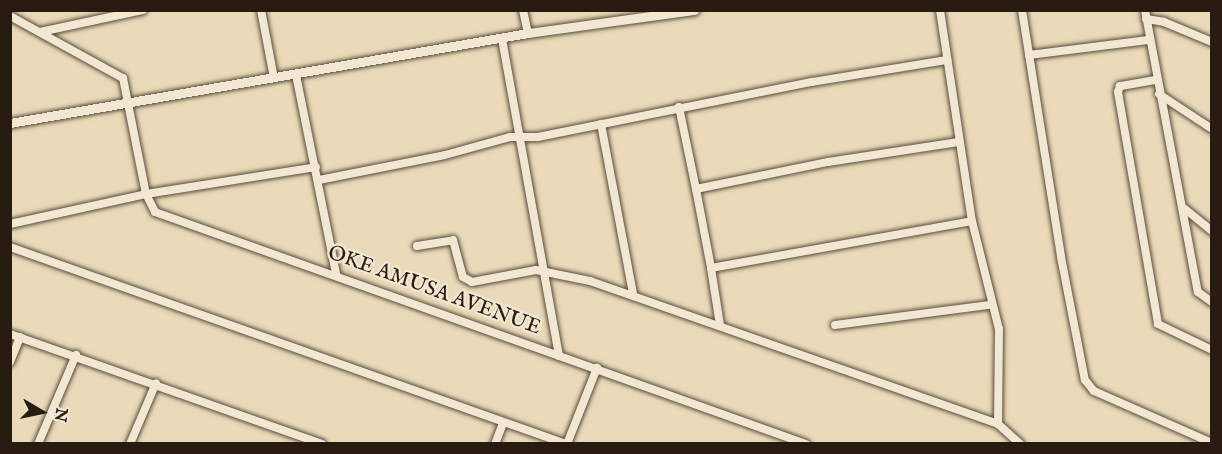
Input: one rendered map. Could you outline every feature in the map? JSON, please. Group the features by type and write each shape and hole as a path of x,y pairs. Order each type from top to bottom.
{"street":[{"path":"40,32 143,10"},
{"path":"261,10 274,78"},
{"path":"523,10 528,33"},
{"path":"10,123 528,33 694,10"},
{"path":"940,10 958,142 972,221 999,339 998,424"},
{"path":"1022,10 1061,257 1085,380 1094,391 1212,443"},
{"path":"1212,42 1145,15 1155,80 1185,209 1198,292 1212,302"},
{"name":"OKE AMUSA AVENUE","path":"10,16 118,73 128,104 146,194 155,213 336,274 806,444"},
{"path":"502,39 522,137 559,356"},
{"path":"1029,55 1148,40"},
{"path":"319,180 679,107 948,60"},
{"path":"296,75 319,180 336,274"},
{"path":"1155,80 1120,86 1118,92 1158,324 1212,350"},
{"path":"1159,94 1212,129"},
{"path":"679,107 720,325"},
{"path":"600,124 633,294"},
{"path":"696,189 828,162 958,142"},
{"path":"10,224 146,194 316,167"},
{"path":"1185,209 1212,231"},
{"path":"711,268 972,221"},
{"path":"417,246 453,240 463,277 472,282 545,271 633,294 998,424 1020,444"},
{"path":"10,247 566,444 597,368"},
{"path":"835,326 990,305"},
{"path":"10,334 156,383 321,444"},
{"path":"10,362 20,337"},
{"path":"38,444 76,355"},
{"path":"130,444 156,383"},
{"path":"495,444 503,423"}]}
